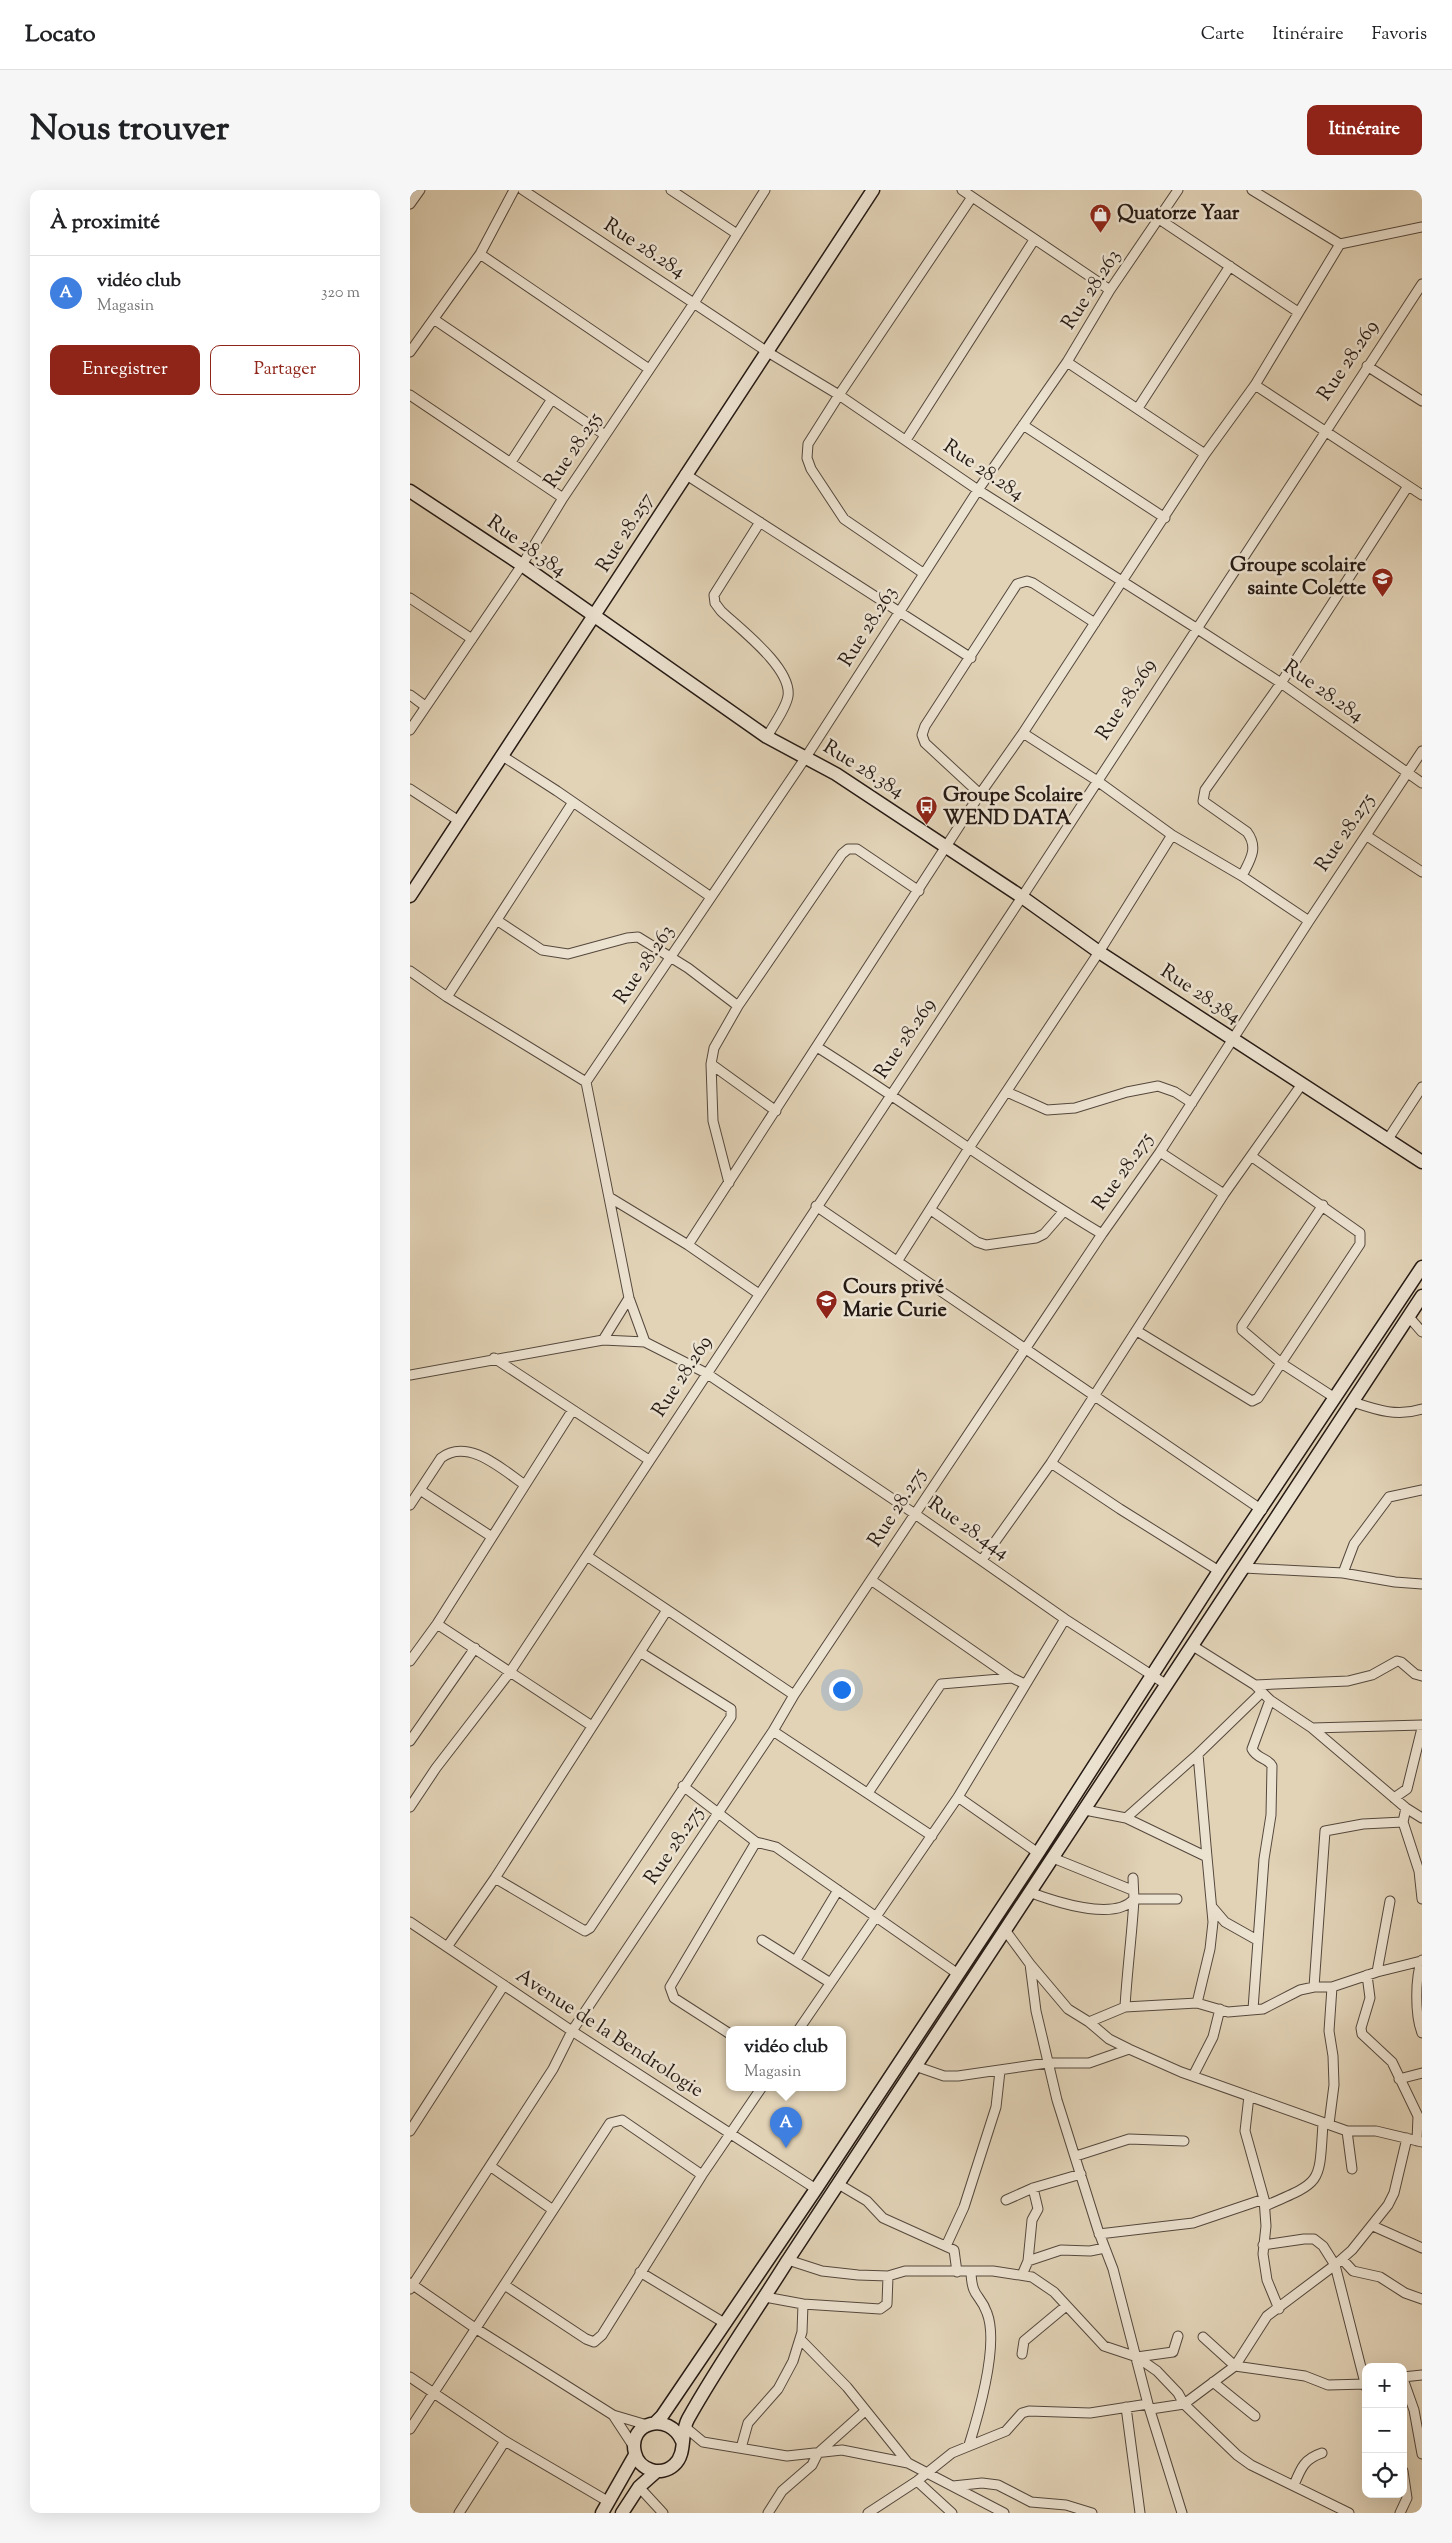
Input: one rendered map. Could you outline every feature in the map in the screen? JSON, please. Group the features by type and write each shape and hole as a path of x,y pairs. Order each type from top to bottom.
{"main road":[{"name":"Rue 28.257","path":"410,896 501,754 594,618 685,474 873,190"},
{"name":"Rue 28.384","path":"410,491 522,566 594,618 767,736 836,774 1022,897 1099,952 1422,1162"},
{"path":"605,2508 634,2451 635,2438 662,2416 726,2324 1038,1853 1219,1571 1262,1510 1422,1267"},
{"path":"622,2513 639,2487 658,2471 673,2466 678,2460 682,2453 685,2427 788,2260 840,2185 914,2066 1421,1299"},
{"path":"651,2424 662,2423 675,2429 682,2441"},
{"path":"634,2451 644,2467 658,2471"}],"street":[{"path":"410,204 420,190"},
{"path":"410,352 435,320 480,254 514,190"},
{"name":"Rue 28.284","path":"523,190 766,350 839,395 978,490 1281,684 1422,783"},
{"path":"671,190 737,234"},
{"name":"Rue 28.255","path":"410,730 522,566 562,498 694,303 765,190"},
{"path":"962,190 1110,290"},
{"name":"Rue 28.263","path":"586,1082 806,757 900,612 923,573 1067,362 1110,290 1178,190"},
{"path":"1252,190 1340,244 1422,227"},
{"path":"923,573 844,519 811,469 807,458 808,444 972,197"},
{"path":"1159,219 1298,312"},
{"path":"906,440 1034,240"},
{"path":"688,1245 919,891 980,794 1023,733 1123,582 1205,454 1255,385 1340,244"},
{"path":"480,254 649,369"},
{"path":"1138,408 1230,266"},
{"name":"Rue 28.269","path":"410,1807 436,1768 510,1672 890,1093 1022,897 1096,780 1422,284"},
{"path":"435,320 605,435"},
{"path":"1067,362 1205,454"},
{"path":"1368,366 1422,401"},
{"path":"1255,385 1422,495"},
{"path":"410,395 512,462 562,498"},
{"path":"512,462 552,399"},
{"path":"1023,425 1165,518"},
{"path":"685,474 971,658"},
{"path":"1242,876 1254,851 1251,838 1247,832 1203,801 1203,796 1281,684 1408,486"},
{"path":"760,522 714,595 715,603 721,611 780,669 788,687 788,698 767,736"},
{"path":"980,794 925,743 922,735 925,726 971,658 1017,584 1022,582 1033,583 1095,623"},
{"path":"410,598 472,639"},
{"path":"410,696 425,706"},
{"path":"1023,733 1096,780 1172,835 1242,876 1309,921"},
{"name":"Rue 28.275","path":"411,2286 553,2069 572,2031 773,1731 794,1695 914,1514 1102,1234 1160,1152 1309,921 1422,751"},
{"path":"501,754 711,898"},
{"path":"410,789 459,821"},
{"path":"447,997 498,921 573,802"},
{"path":"898,1260 969,1148 1099,952 1172,835"},
{"path":"1366,836 1422,872"},
{"path":"729,1184 713,1121 711,1064 714,1048 738,1006 848,848 857,849 919,891"},
{"path":"498,921 542,950 568,954 627,938 638,937 738,1006"},
{"path":"410,971 447,997 586,1082 629,1298 645,1342 603,1340 494,1358 410,1375"},
{"path":"817,1047 890,1093 1064,1211 1102,1234"},
{"path":"711,1064 776,1110"},
{"path":"982,1560 1051,1463 1092,1396 1137,1331 1224,1194 1302,1084"},
{"path":"1007,1092 1047,1110 1075,1108 1127,1092 1158,1086 1175,1092 1192,1103"},
{"path":"1388,1139 1422,1087"},
{"path":"1160,1152 1224,1194"},
{"path":"1137,1331 1252,1401 1258,1398 1360,1244 1360,1232 1251,1156"},
{"path":"609,1197 688,1245 759,1294"},
{"path":"1323,1205 1242,1326 1244,1334 1281,1363 1335,1398"},
{"path":"816,1206 898,1260 1092,1396 1262,1510"},
{"path":"931,1210 977,1242 986,1245 1036,1238 1044,1234 1064,1211"},
{"path":"603,1340 629,1298"},
{"path":"1409,1317 1422,1332"},
{"name":"Rue 28.444","path":"645,1342 706,1373 982,1560 1065,1619 1167,1685"},
{"path":"494,1358 649,1460"},
{"path":"1353,1402 1386,1413 1411,1412 1422,1409"},
{"path":"410,1661 437,1624 572,1411"},
{"path":"410,1505 441,1458 446,1454 476,1453 525,1485"},
{"path":"1051,1463 1219,1571"},
{"path":"420,1490 492,1537"},
{"path":"1343,1573 1354,1544 1389,1497 1422,1490"},
{"path":"587,1556 794,1695"},
{"path":"1244,1568 1343,1573 1395,1582 1422,1584"},
{"path":"871,1580 1012,1678 1025,1684"},
{"path":"447,1947 495,1878 667,1610"},
{"path":"801,2026 829,1982 958,1796 1065,1619"},
{"path":"437,1624 592,1726"},
{"path":"1193,1646 1258,1688 1270,1700 1312,1728 1406,1808 1422,1818"},
{"path":"410,1741 475,1648"},
{"path":"495,1878 585,1931 590,1928 683,1786 731,1717 731,1709 640,1652"},
{"path":"1126,1818 1198,1754 1258,1688 1348,1681 1372,1676 1397,1661 1402,1662 1415,1674 1422,1676"},
{"path":"868,1793 941,1684 1012,1678"},
{"path":"1253,2009 1264,1859 1271,1815 1272,1766 1270,1762 1254,1754 1252,1749 1270,1700"},
{"path":"1312,1728 1422,1726 1407,1789 1394,1798"},
{"path":"773,1731 932,1836"},
{"path":"1197,2003 1210,1949 1213,1908 1198,1754"},
{"path":"683,1786 717,1814 756,1842 776,1847 958,1974"},
{"path":"958,1796 1038,1853"},
{"path":"1406,1808 1403,1822 1419,1871 1422,1899"},
{"path":"1085,1810 1126,1818 1207,1857"},
{"path":"1314,1987 1325,1831 1363,1824 1403,1822"},
{"path":"726,2031 674,1998 670,1987 756,1842"},
{"path":"1053,1858 1133,1894 1177,1899"},
{"path":"1125,2007 1127,1960 1132,1934 1133,1878"},
{"path":"796,1960 838,1890"},
{"path":"1029,1892 1060,1904 1102,1909 1128,1905 1133,1894"},
{"path":"1376,1972 1390,1901"},
{"path":"1213,1908 1224,1922 1257,1940"},
{"name":"Avenue de la Bendrologie","path":"410,1922 572,2031 816,2189"},
{"path":"1005,1930 1030,1964 1068,2009 1089,2022 1109,2039 1193,2076 1346,2131 1376,2131 1420,2141 1418,2116 1392,2062 1362,2034 1361,2028 1370,1998 1367,1975"},
{"path":"762,1940 829,1982"},
{"path":"1089,2022 1125,2007 1197,2003 1228,2012 1270,2007 1300,1990 1314,1987 1332,1987 1376,1972 1421,1960 1416,2006 1418,2023 1422,2033"},
{"path":"1030,1964 1047,2063 1099,2234 1113,2270 1149,2406 1182,2513"},
{"path":"410,2131 504,1985"},
{"path":"1099,2234 1194,2223 1306,2189 1316,2180 1334,2085 1333,2056 1329,2031 1332,1987"},
{"path":"1193,2076 1212,2037 1220,2009"},
{"path":"914,2066 944,2076 1047,2063 1089,2063 1129,2049"},
{"path":"946,2246 964,2208 996,2107 1000,2070"},
{"path":"1400,2079 1422,2073"},
{"path":"506,2286 586,2339 594,2342 602,2335 702,2175 759,2091"},
{"path":"1249,2096 1245,2131 1265,2202 1266,2226 1263,2245 1267,2280 1279,2309"},
{"path":"410,2428 475,2328 506,2286 610,2123 622,2120 702,2175"},
{"path":"1346,2131 1352,2169"},
{"path":"868,2513 917,2481 952,2453 1006,2431 1022,2413 1028,2411 1090,2413 1126,2407 1184,2404 1235,2366 1261,2323 1338,2262 1373,2226 1394,2193 1407,2138"},
{"path":"1076,2156 1130,2140 1184,2141"},
{"path":"490,2166 553,2210"},
{"path":"1006,2200 1033,2188 1081,2174"},
{"path":"840,2185 867,2201 883,2218 954,2250 957,2272"},
{"path":"1022,2275 1028,2260 1032,2220 1038,2209 1033,2188"},
{"path":"1373,2226 1422,2248"},
{"path":"1263,2245 1314,2239 1338,2262 1353,2271 1380,2277 1405,2293 1422,2299"},
{"path":"1028,2260 1061,2250 1090,2251 1105,2248"},
{"path":"788,2260 822,2271 858,2276 888,2276 906,2271 993,2271 1022,2275 1042,2282 1090,2329 1104,2346 1137,2357 1157,2372 1178,2393 1184,2404 1237,2455 1349,2513"},
{"path":"1338,2262 1362,2367"},
{"path":"640,2272 726,2324"},
{"path":"969,2445 979,2414 990,2360 987,2313 974,2296 971,2272"},
{"path":"765,2297 803,2304 880,2309 887,2304 888,2276"},
{"path":"411,2286 613,2415 651,2424"},
{"path":"741,2448 748,2423 778,2389 793,2361 800,2338 803,2304"},
{"path":"1022,2354 1024,2341 1066,2306"},
{"path":"1137,2357 1173,2352 1178,2336"},
{"path":"1202,2337 1235,2366 1304,2376 1328,2385 1362,2385"},
{"path":"800,2338 847,2388 908,2463"},
{"path":"1407,2378 1422,2376"},
{"path":"410,2377 605,2508"},
{"path":"1212,2382 1255,2416"},
{"path":"1407,2390 1414,2410 1422,2454"},
{"path":"1126,2407 1140,2513"},
{"path":"768,2513 782,2491 812,2464 818,2453 865,2411"},
{"path":"613,2415 634,2451"},
{"path":"685,2427 703,2442 787,2456 842,2450 908,2463 1004,2513"},
{"path":"459,2513 505,2441"},
{"path":"1294,2485 1302,2465 1309,2457 1322,2453"},
{"path":"917,2481 952,2513"},
{"path":"953,2486 982,2483 998,2485 1031,2502 1066,2505 1092,2513"},
{"path":"639,2487 663,2513"},
{"path":"1400,2513 1407,2498"}],"place":[{"name":"Quatorze Yaar","path":"1101,233"},
{"name":"Groupe scolaire sainte Colette","path":"1382,597"},
{"name":"Groupe Scolaire WEND DATA","path":"927,826"},
{"name":"Cours privé Marie Curie","path":"827,1319"},
{"name":"vidéo club","path":"786,2148"}]}
